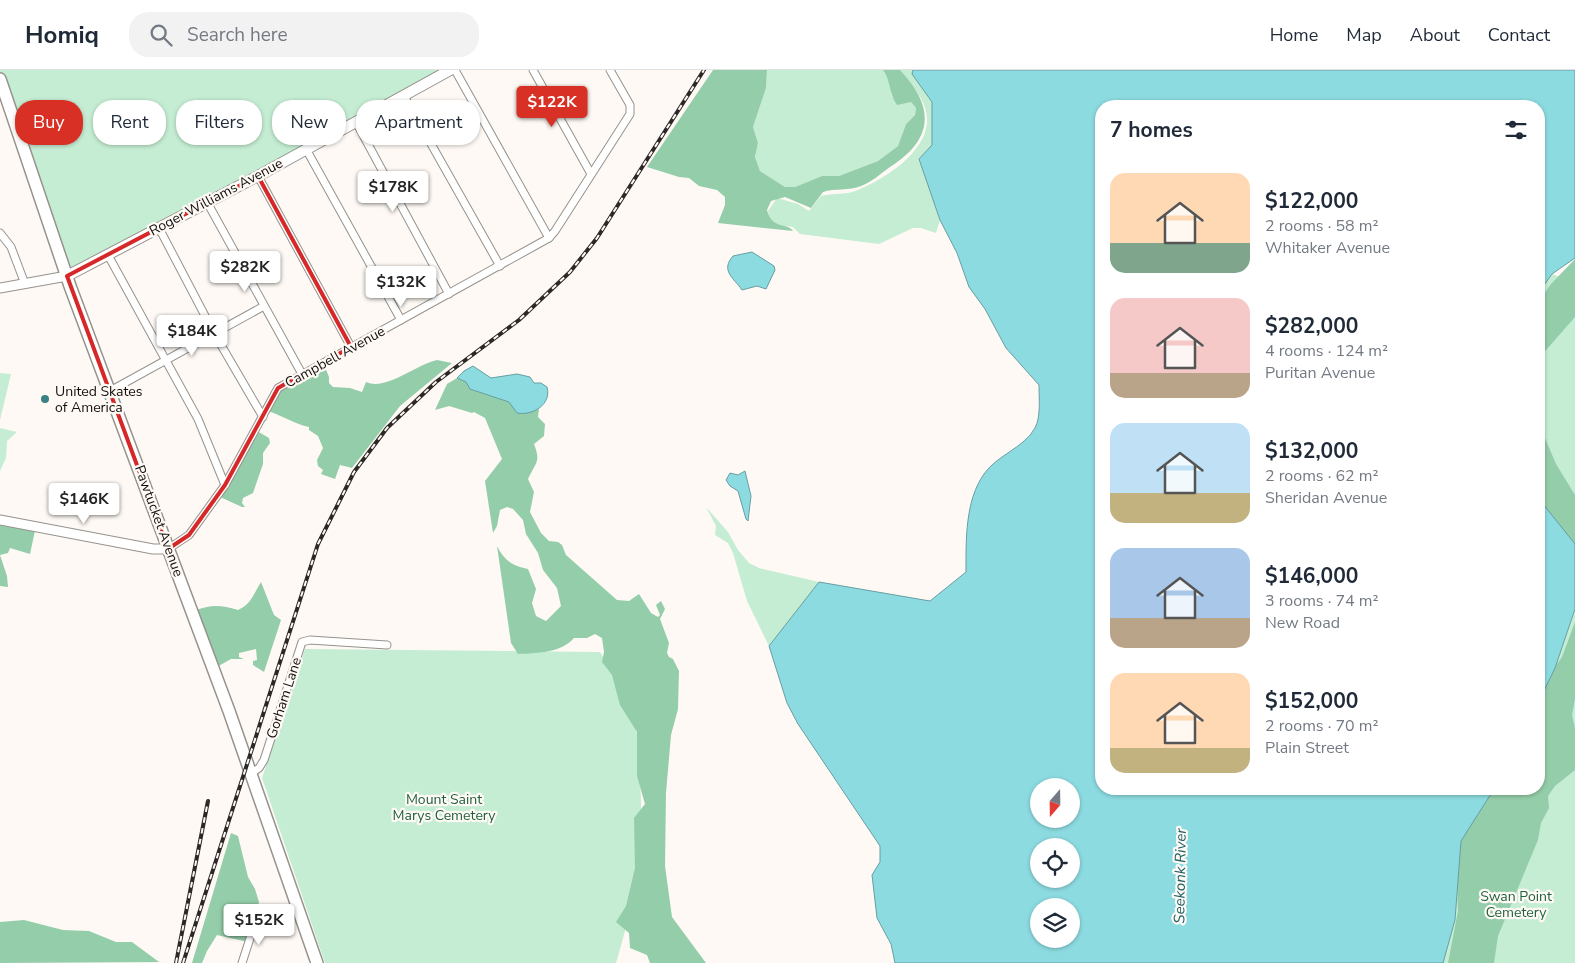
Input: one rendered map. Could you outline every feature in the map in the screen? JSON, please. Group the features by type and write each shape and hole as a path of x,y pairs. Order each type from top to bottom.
{"main road":[{"name":"Roger Williams Avenue","path":"397,100 450,70"},
{"name":"Pawtucket Avenue","path":"0,79 4,101 67,276 252,772 317,963"},
{"name":"Roger Williams Avenue","path":"67,276 258,176 356,122"}],"street":[{"path":"456,70 549,238"},
{"path":"533,70 591,174"},
{"name":"Campbell Avenue","path":"168,549 189,535 225,485 278,388 549,238 572,207 630,114 630,105 610,70"},
{"path":"404,96 500,266"},
{"path":"368,145 449,294"},
{"path":"306,149 401,320"},
{"path":"258,176 351,347"},
{"path":"207,202 302,374"},
{"path":"158,228 214,333 263,417"},
{"path":"0,233 11,247 25,284"},
{"path":"108,254 198,419 225,485"},
{"name":"Roger Williams Avenue","path":"0,288 67,276"},
{"path":"110,391 264,306"},
{"path":"0,520 153,549 168,549"},
{"name":"Gorham Lane","path":"252,772 259,768 264,760 302,642 310,640 387,645"},
{"path":"242,963 255,923"}],"highlighted area":[{"path":"258,176 351,347 278,388 225,485 189,535 168,549 67,276"}],"green space":[{"path":"0,70 442,70 387,100 356,100 356,117 346,123 346,100 272,100 272,145 305,145 69,274 23,145 83,145 83,100 15,100 15,123 0,81"},
{"path":"713,70 767,70 766,88 753,127 758,143 755,157 760,171 785,187 795,187 822,176 839,176 878,161 898,146 906,124 915,115 916,108 911,102 897,105 883,70 900,70 919,97 924,110 925,122 922,134 915,145 904,156 876,178 856,188 823,192 811,208 785,197 771,201 767,210 769,216 776,223 793,231 718,223 725,205 725,197 717,190 699,186 689,178 679,177 647,167"},
{"path":"767,70 883,70 890,82 892,97 911,102 916,108 915,115 906,124 898,146 878,161 839,176 822,176 795,187 785,187 760,171 755,157 758,143 753,127 766,88"},
{"path":"900,70 913,70 912,74 932,102 932,145 919,159 940,220 936,233 921,228 913,228 879,244 800,234 793,227 773,222 768,211 777,198 798,204 809,211 821,196 849,193 858,190 884,177 909,157 925,133 927,119 922,100"},
{"path":"1575,259 1575,317 1545,351 1545,292"},
{"path":"1552,274 1575,283 1575,544 1545,506 1545,284"},
{"path":"437,360 452,363 400,406 352,468 340,465 335,479 321,474 323,470 318,466 317,460 323,448 318,436 309,430 309,427 268,411 281,387 323,362 329,377 329,383 333,387 350,388 362,392 366,382 382,383"},
{"path":"0,373 11,374 0,420"},
{"path":"457,378 466,382 471,389 509,402 521,414 539,409 538,417 545,424 544,436 534,444 537,459 528,479 534,492 530,512 541,533 549,541 558,542 562,545 566,555 617,600 629,601 639,594 651,613 658,617 660,615 656,605 661,601 665,609 660,619 669,643 667,653 673,659 679,671 678,709 671,735 666,793 665,866 672,917 706,963 650,963 647,955 630,948 629,933 616,922 626,906 635,868 634,818 645,804 637,776 637,732 620,705 612,675 602,662 604,652 602,638 595,634 587,638 574,638 569,643 556,649 525,654 518,654 511,643 497,546 509,562 528,569 536,589 532,603 536,616 546,621 561,606 557,588 543,570 538,553 526,534 523,520 513,509 507,507 500,510 497,526 493,533 485,481 502,459 485,418 474,412 449,406 435,410 447,384"},
{"path":"0,428 17,432 7,441 6,458 0,471"},
{"path":"257,431 269,438 270,443 263,453 263,464 253,493 243,498 242,503 245,507 242,507 218,496"},
{"path":"1545,438 1556,464 1575,495 1575,565 1545,514"},
{"path":"706,507 728,532 738,550 749,563 759,568 819,582 769,646 747,601 733,553 728,543 715,535 716,526"},
{"path":"0,517 36,526 30,554 10,548 8,553 0,555"},
{"path":"0,555 7,576 8,587 0,586"},
{"path":"261,582 274,615 281,620 264,672 253,665 253,661 257,660 256,649 239,653 239,657 244,659 231,659 215,668 194,611 216,606 238,610 249,602"},
{"name":"Swan Point Cemetery","path":"1575,609 1575,963 1443,963 1455,920 1461,841 1530,795 1545,795 1545,689 1555,668"},
{"path":"1575,622 1575,699 1572,715 1575,728 1575,770 1555,786 1548,796 1549,808 1541,823 1538,840 1498,936 1494,963 1448,963 1458,911 1457,884 1461,838 1488,795 1545,795 1545,681 1562,657"},
{"name":"Mount Saint Marys Cemetery","path":"305,649 600,652 618,681 639,739 643,868 616,963 325,963 262,778"},
{"path":"231,833 238,836 248,877 255,889 259,902 248,942 217,935 202,963 192,963"},
{"path":"24,920 63,930 89,931 116,942 132,942 159,962 169,962 0,963 0,922"}],"water":[{"name":"Seekonk River","path":"913,70 1575,70 1575,258 1552,274 1545,284 1545,100 1095,100 1095,795 1490,795 1461,841 1455,920 1443,963 895,963 891,944 877,918 872,875 880,862 880,846 798,724 787,703 769,646 819,582 930,601 966,572 968,521 973,496 978,485 989,467 1024,441 1037,424 1039,385 1006,348 985,309 969,287 957,253 940,220 919,159 932,145 932,102 912,74"},
{"path":"752,252 774,266 775,270 766,289 757,286 742,290 728,270 729,261 733,256"},
{"path":"473,366 491,378 517,374 530,377 534,383 541,383 547,387 547,399 535,411 517,413 509,402 470,389 466,382 457,378"},
{"path":"745,471 751,496 748,521 738,491 730,486 726,480 730,473 738,475"},
{"path":"1545,506 1575,544 1575,609 1555,668 1545,689"}],"railway":[{"path":"183,963 318,544 354,472 387,428 436,382 519,320 570,272 597,238 704,70"},
{"path":"176,963 208,801"}],"place":[{"name":"United Skates of America","path":"45,399"}]}
